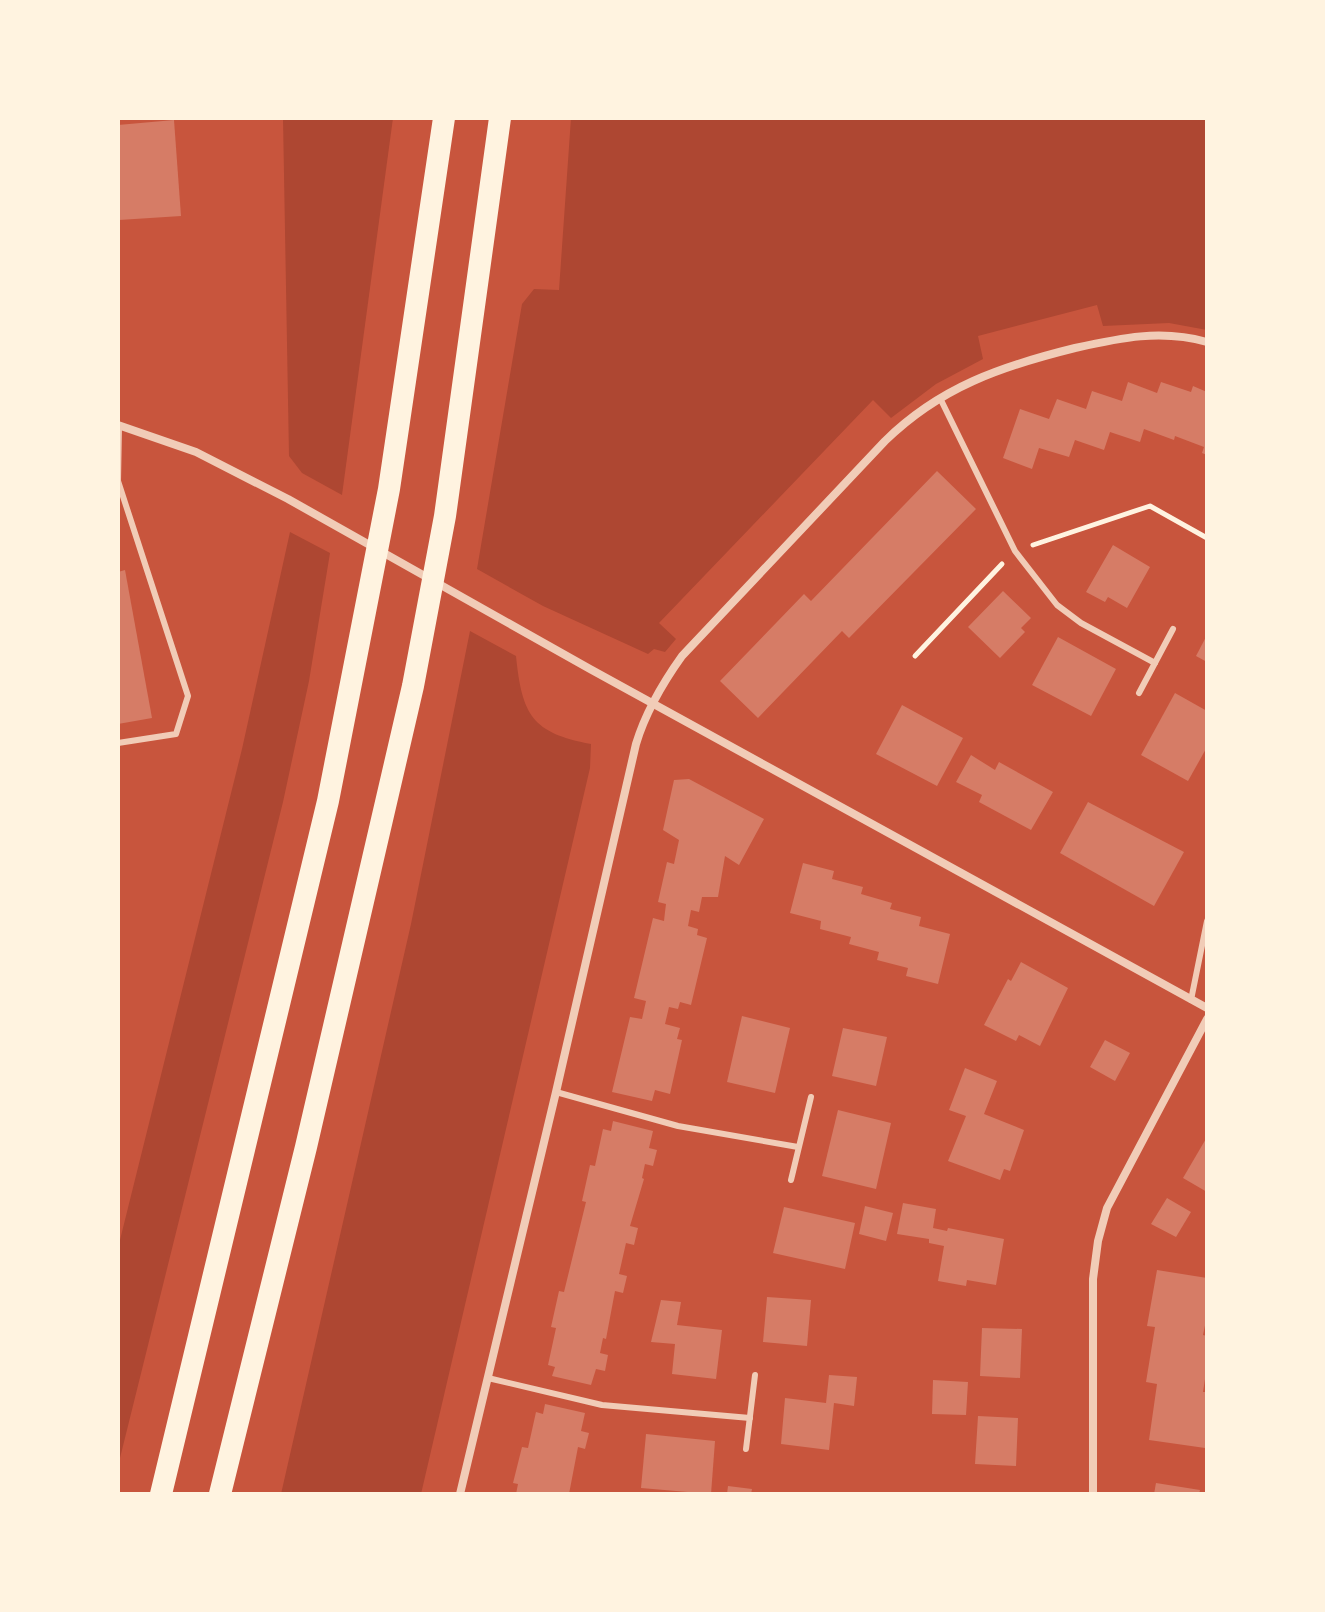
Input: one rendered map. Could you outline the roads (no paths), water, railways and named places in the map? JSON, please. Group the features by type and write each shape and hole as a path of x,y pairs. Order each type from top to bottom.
{"highway":[{"path":"161,1494 334,774 389,489 444,118"},
{"path":"220,1494 302,1162 413,686 445,516 500,118"}],"street":[{"path":"460,1494 636,744 643,719 674,667 885,441 899,427 940,398 977,377 1009,365 1126,337 1171,335 1207,342"},
{"path":"118,426 196,452 288,499 1207,1008"},
{"path":"1093,1494 1093,1279 1098,1241 1107,1208 1207,1019"}],"lane":[{"path":"940,398 1015,551 1057,605 1081,623 1155,663"},
{"path":"118,426 118,481 188,696 176,734 118,743"},
{"path":"1139,693 1173,629"},
{"path":"1191,1000 1207,921"},
{"path":"556,1092 678,1126 798,1147"},
{"path":"791,1180 811,1097"},
{"path":"746,1449 755,1375"},
{"path":"488,1378 602,1405 750,1418"}]}
